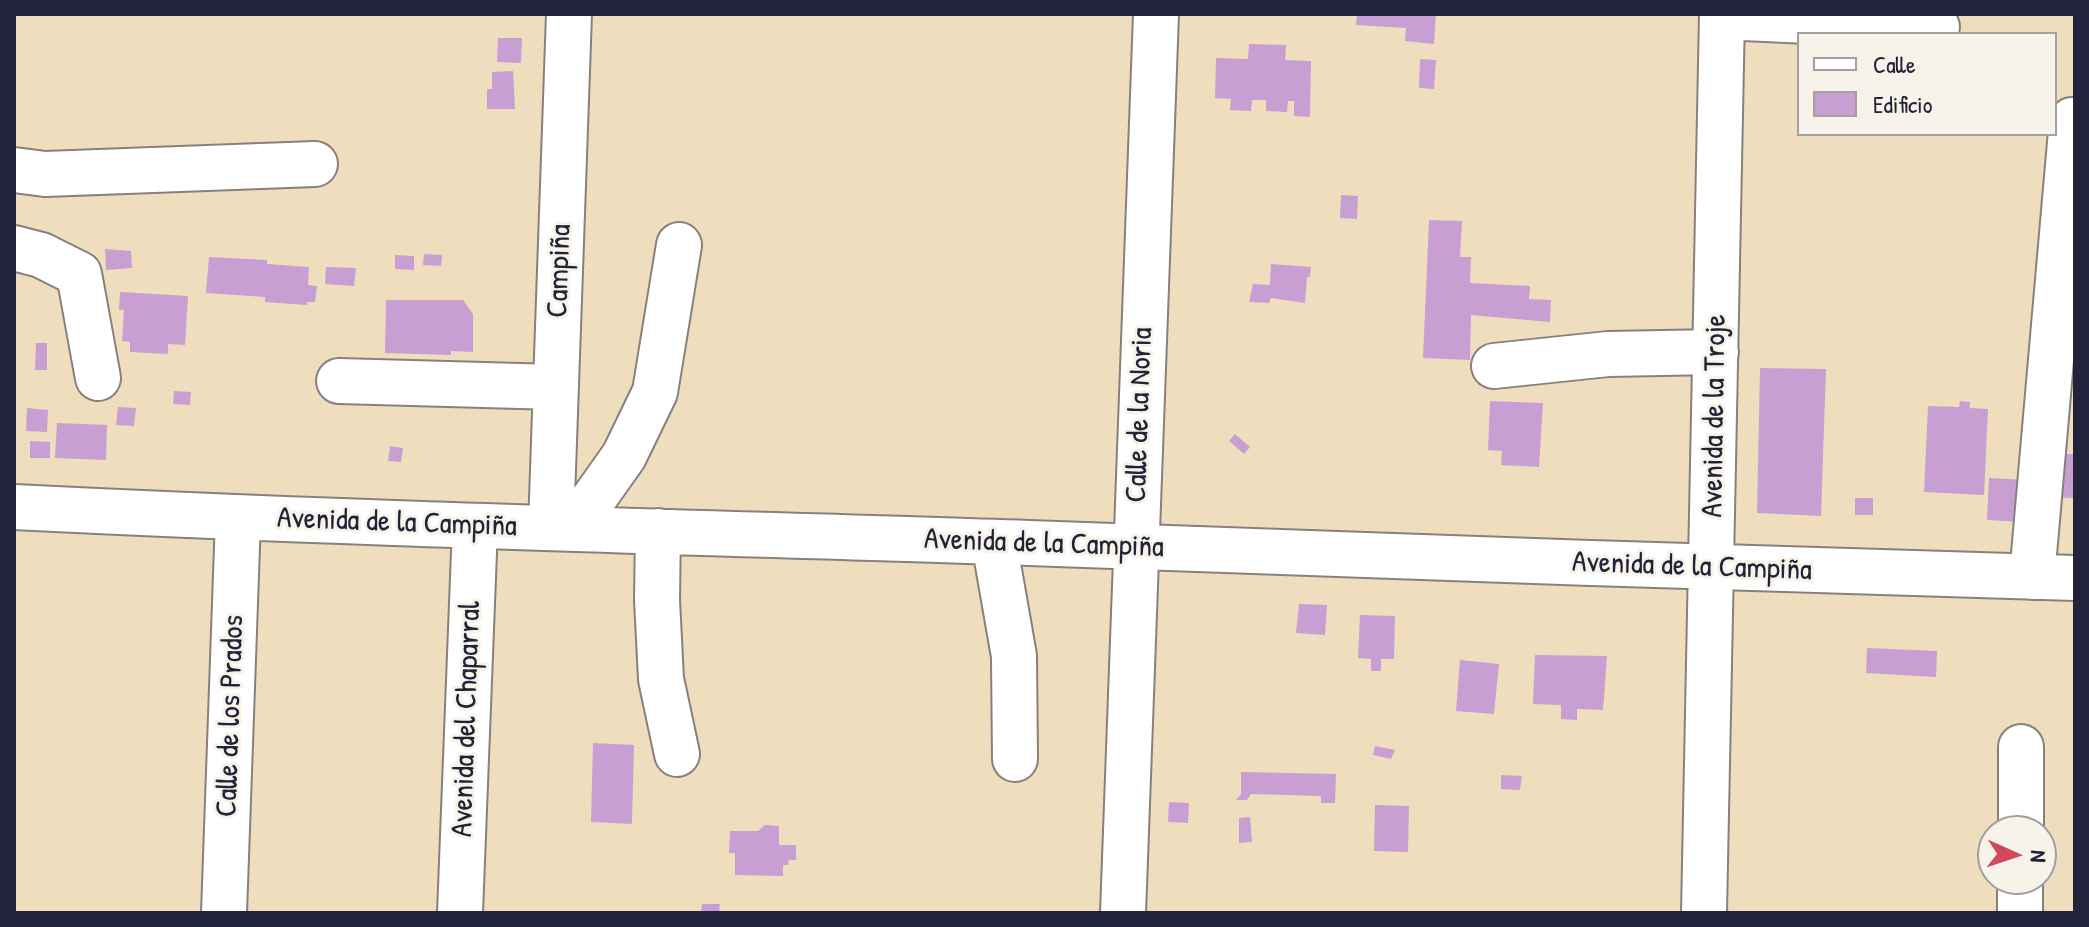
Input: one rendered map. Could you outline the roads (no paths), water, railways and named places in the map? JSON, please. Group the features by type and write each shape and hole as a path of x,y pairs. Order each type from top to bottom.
{"street":[{"name":"Campiña","path":"562,527 556,387 569,14"},
{"name":"Calle de la Noria","path":"1123,913 1156,14"},
{"path":"1722,16 1937,27"},
{"name":"Avenida de la Troje","path":"1704,913 1722,16"},
{"path":"2032,577 2072,120"},
{"path":"14,170 45,174 315,164"},
{"path":"562,527 624,456 655,392 679,245"},
{"path":"14,248 41,255 79,274 98,378"},
{"path":"1494,366 1608,354 1716,352"},
{"path":"339,381 556,387"},
{"name":"Avenida de la Campiña","path":"14,507 238,518 2075,578"},
{"name":"Calle de los Prados","path":"224,913 238,518"},
{"name":"Avenida del Chaparral","path":"460,913 475,526"},
{"path":"658,531 661,679 677,754"},
{"path":"994,542 1014,656 1015,759"},
{"path":"2021,747 2021,815"}]}
